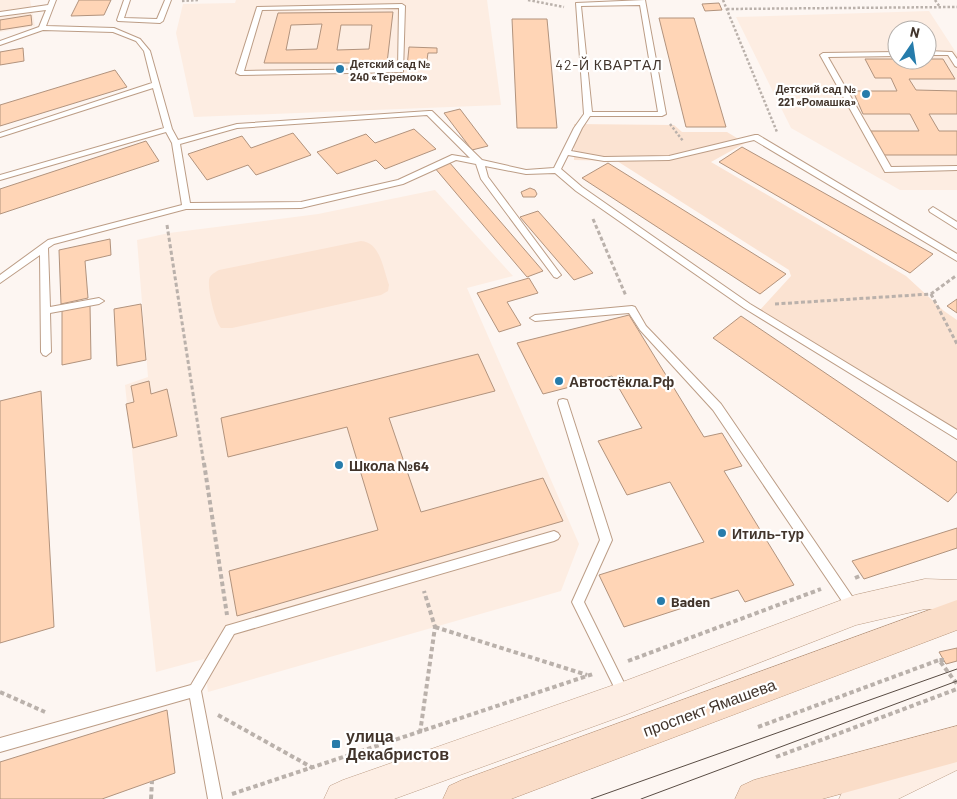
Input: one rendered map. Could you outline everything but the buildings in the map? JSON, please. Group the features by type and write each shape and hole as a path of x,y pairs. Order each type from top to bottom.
{"main road":[{"path":"343,799 625,698 847,597 925,594 957,596"},
{"name":"проспект Ямашева","path":"462,799 957,616"},
{"path":"754,799 957,744"},
{"path":"858,799 957,751"}],"lane":[{"path":"128,0 120,20 160,21 168,0"},
{"path":"556,170 588,114 578,4 642,1 662,114 588,114"},
{"path":"0,14 52,3"},
{"path":"42,28 52,3"},
{"path":"324,3 402,6 400,71 240,73 259,8 324,3"},
{"path":"0,43 42,28 114,30 138,40 147,51 168,129 176,142 186,206"},
{"path":"937,54 950,53 957,65"},
{"path":"887,54 823,55 888,170 957,168"},
{"path":"0,135 157,84"},
{"path":"176,142 236,126 429,113 480,163 484,177 557,275"},
{"path":"0,178 168,129"},
{"path":"565,152 604,159 669,158 692,154 755,137 957,258"},
{"path":"0,280 51,242 186,206 301,205 400,182 455,157 526,172 556,170 579,189 747,306 957,435"},
{"path":"933,210 957,226"},
{"path":"44,248 46,352"},
{"path":"45,311 99,301"},
{"path":"535,318 632,309 642,328 717,407 847,597"},
{"path":"562,403 606,540 578,602 612,667 625,698"},
{"path":"220,798 195,690 230,630 554,536"},
{"path":"0,745 195,690"}],"path":[{"path":"528,0 577,9"},
{"path":"723,0 786,154"},
{"path":"935,0 940,7"},
{"path":"727,9 957,7"},
{"path":"662,114 692,154"},
{"path":"579,189 632,309"},
{"path":"169,233 230,630"},
{"path":"747,306 931,294 957,275"},
{"path":"931,294 957,344"},
{"path":"419,575 435,627 420,733"},
{"path":"220,798 313,769 612,667 847,597 862,575"},
{"path":"435,627 588,675"},
{"path":"758,727 851,691 941,660 957,684"},
{"path":"776,757 957,689"},
{"path":"0,692 72,725"},
{"path":"197,704 313,769"},
{"path":"151,799 152,781"}],"shaded area":[{"path":"0,0 30,0 35,26 0,32"},
{"name":"Детский сад № 240 «Теремок»","path":"236,0 487,0 501,105 194,117 176,33 183,4 235,3"},
{"name":"Детский сад № 221 «Ромашка»","path":"929,11 935,20 887,20 887,70 937,70 937,23 957,54 957,190 900,190 791,128 736,17"},
{"path":"574,124 674,125 682,132 727,132 745,143 711,162 906,276 944,311 957,320 957,430 760,310 791,276 789,270 617,161 574,160"},
{"name":"Школа №64","path":"435,190 513,276 467,288 579,544 561,591 208,692 204,659 156,672 125,385 148,377 137,240 169,233 318,214"},
{"path":"361,241 367,242 377,251 389,285 388,291 381,295 232,328 221,328 212,306 209,286 210,277 215,272"}],"tram line":[{"path":"591,799 957,669"},
{"path":"641,799 957,681"}],"place":[{"name":"Детский сад № 240 «Теремок»","path":"340,69"},
{"name":"Детский сад № 221 «Ромашка»","path":"866,94"},
{"name":"Автостёкла.Рф","path":"559,381"},
{"name":"Школа №64","path":"339,465"},
{"name":"Итиль-тур","path":"722,533"},
{"name":"Baden","path":"661,601"},
{"name":"улица Декабристов","path":"336,744"}],"district":[{"name":"42-Й КВАРТАЛ","path":"609,64"}]}
